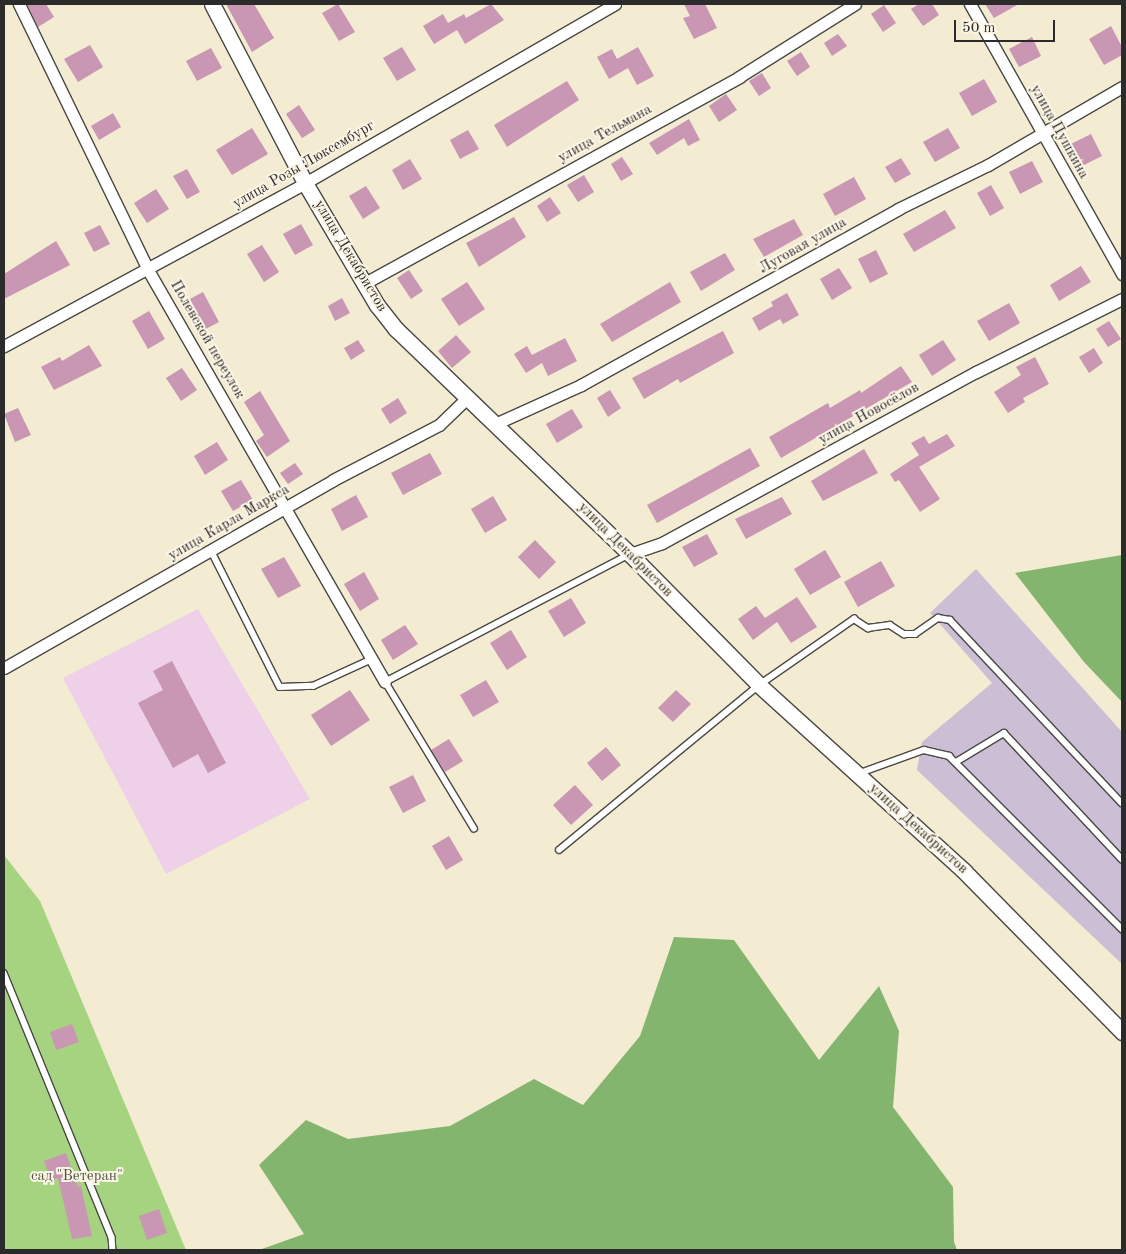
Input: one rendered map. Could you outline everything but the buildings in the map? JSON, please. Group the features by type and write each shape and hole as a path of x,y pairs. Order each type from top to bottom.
{"street":[{"name":"Полевской переулок","path":"19,4 148,270 287,507 385,682"},
{"name":"улица Декабристов","path":"212,4 305,183 365,284 396,329 466,399 495,424 630,554 759,685 964,871 1122,1032"},
{"name":"улица Розы Люксембург","path":"4,346 148,270 305,183 615,4"},
{"name":"улица Тельмана","path":"365,284 739,77 855,4"},
{"name":"улица Пушкина","path":"970,4 1122,274"},
{"name":"Луговая улица","path":"495,424 582,385 898,209 988,165 1122,87"},
{"name":"улица Новосёлов","path":"630,554 662,543 976,372 1122,299"},
{"name":"улица Карла Маркса","path":"4,668 287,507 439,425 466,399"}],"lane":[{"path":"211,550 280,687 313,686 372,659"},
{"path":"474,829 385,682 630,554"},
{"path":"560,850 759,685 854,619 868,628 890,625 904,634 915,634 938,618 950,620 1122,803"},
{"path":"956,762 1004,733 1122,859"},
{"path":"858,774 888,761 924,750 949,756 1122,929"},
{"path":"4,972 112,1236 113,1250"}],"shaded area":[{"path":"976,569 1122,732 1122,964 917,770 922,742 992,683 930,613"},
{"path":"198,609 310,799 166,874 63,678"}],"green space":[{"path":"1122,555 1122,702 1084,662 1015,573"},
{"name":"сад \"Ветеран\"","path":"4,855 40,901 186,1250 4,1250"},
{"path":"674,937 734,940 819,1060 879,986 899,1031 893,1107 953,1187 954,1242 957,1250 259,1250 304,1234 259,1165 306,1120 348,1139 450,1126 534,1079 583,1105 640,1036"}]}
